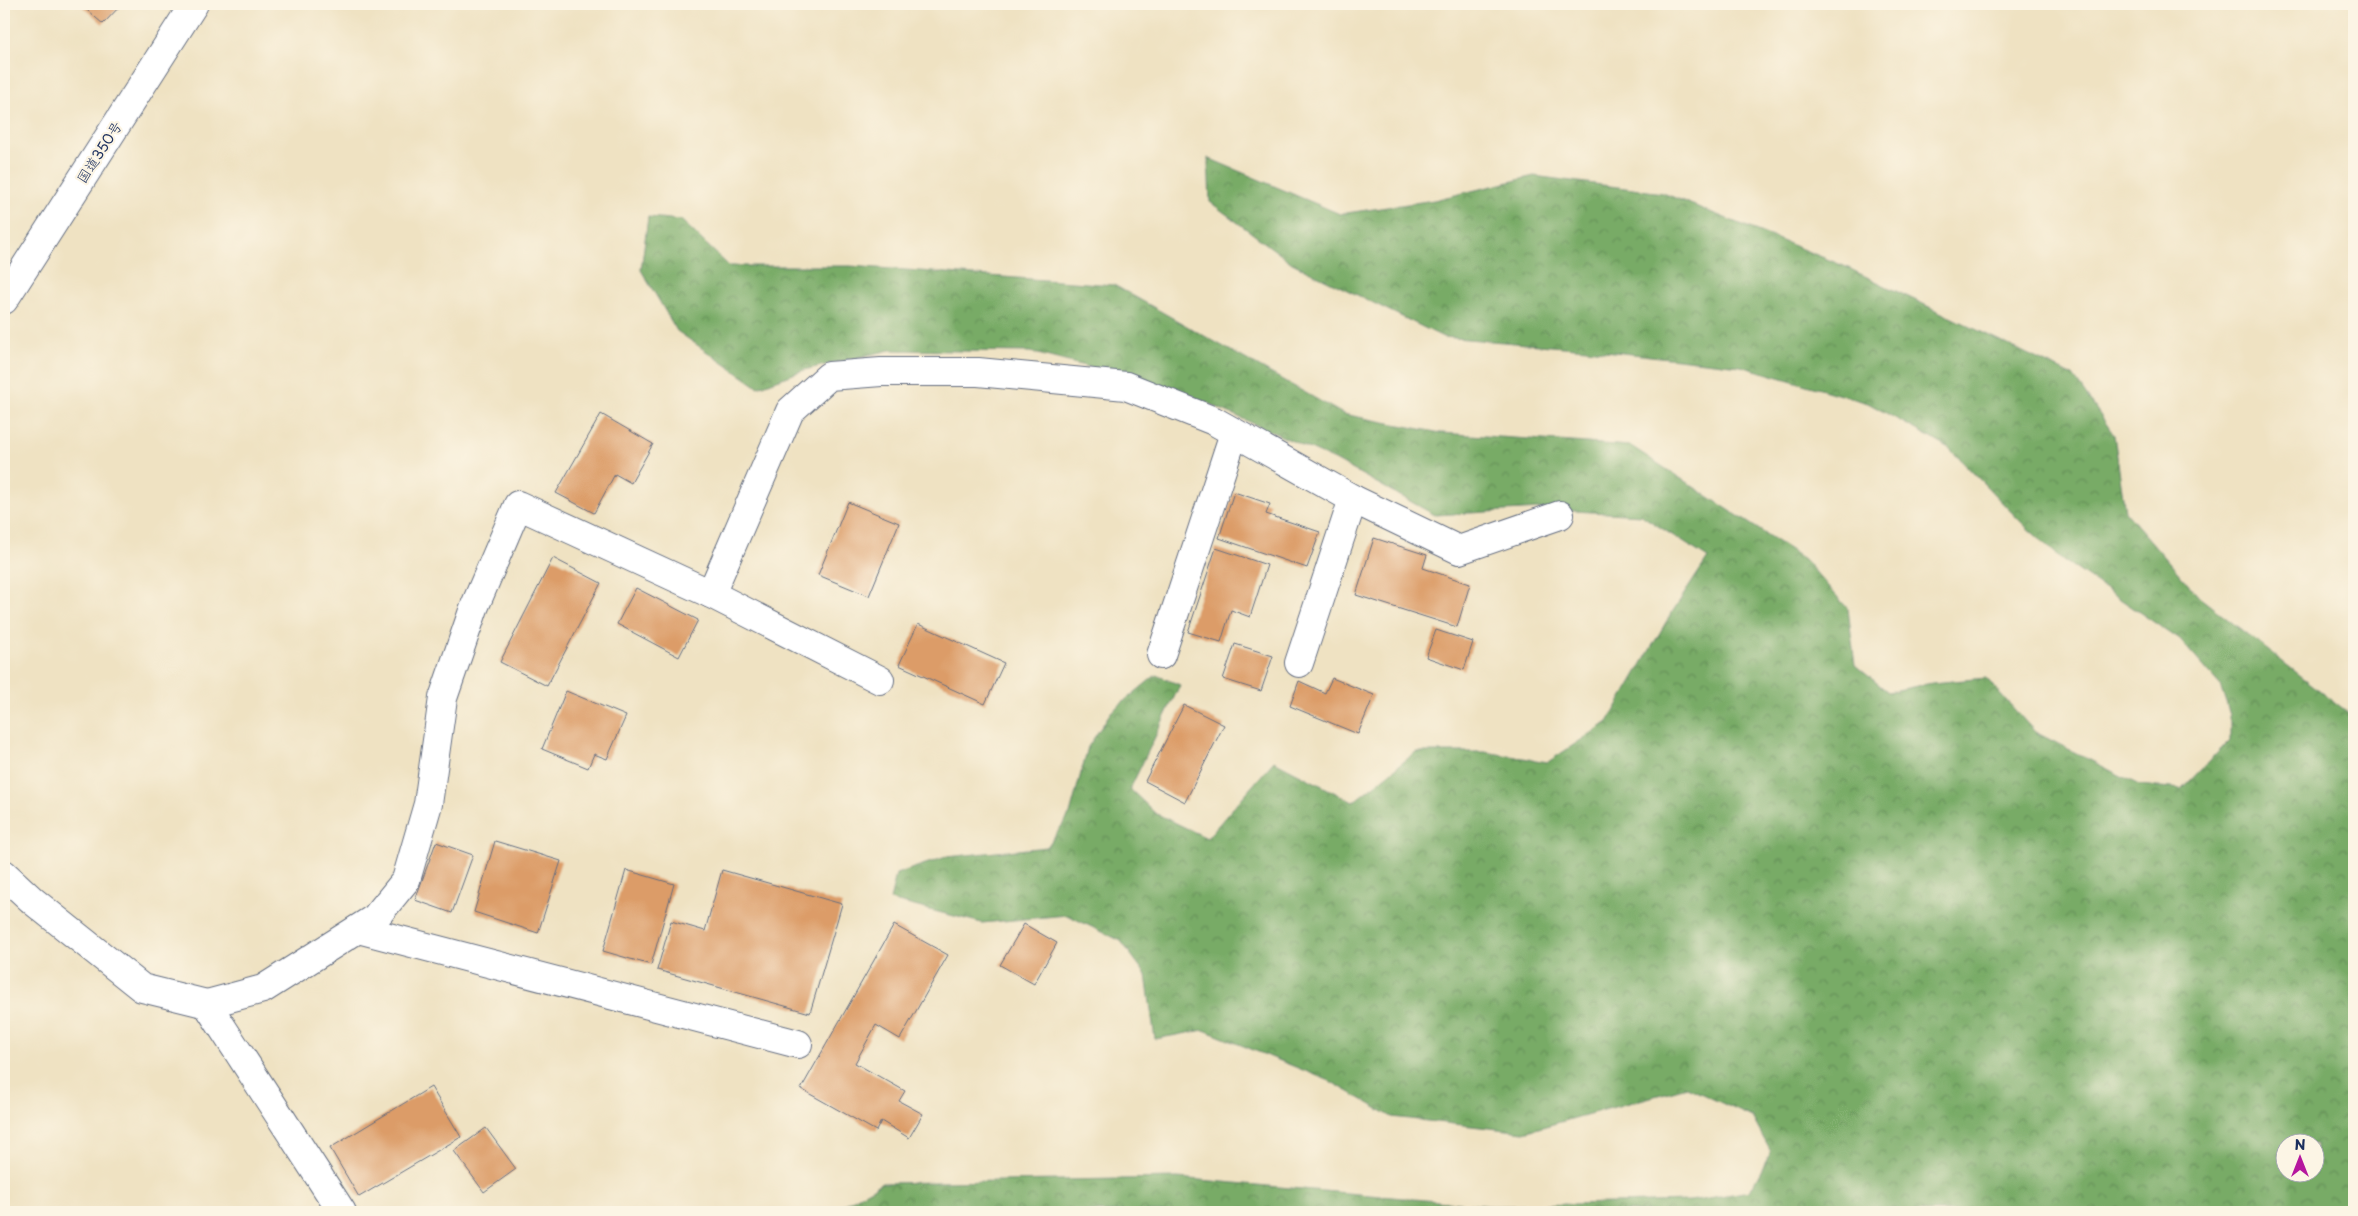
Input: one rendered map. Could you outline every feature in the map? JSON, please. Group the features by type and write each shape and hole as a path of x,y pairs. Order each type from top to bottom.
{"main road":[{"name":"国道350号","path":"4,300 194,4"},
{"path":"711,594 790,411 829,376 881,372 978,372 1126,386 1214,421 1353,499 1459,550 1560,515"},
{"path":"1161,655 1234,433"},
{"path":"1299,663 1353,499"},
{"path":"4,874 33,901 142,988 207,1004 263,989 375,918 406,880 428,804 443,698 474,608 518,505 711,594 880,680"},
{"path":"358,929 798,1044"},
{"path":"207,1004 342,1212"}],"green space":[{"path":"1208,158 1340,214 1434,200 1534,176 1663,193 1844,266 2073,376 2114,435 2125,511 2199,597 2354,717 2354,1212 830,1212 882,1183 1178,1178 1493,1206 1690,1201 1750,1191 1771,1152 1752,1117 1687,1087 1524,1132 1392,1117 1330,1081 1204,1030 1155,1039 1146,975 1121,941 1067,915 982,923 890,900 896,874 946,857 1047,847 1070,814 1088,747 1111,712 1156,675 1180,685 1130,789 1155,813 1207,838 1274,761 1353,802 1416,752 1485,752 1548,762 1608,722 1669,617 1708,558 1641,515 1540,509 1435,515 1335,460 1178,390 1030,352 890,350 804,370 758,387 677,331 641,270 648,217 681,220 729,266 850,266 1114,285 1343,414 1441,433 1631,446 1804,559 1848,609 1855,665 1888,692 1932,683 1986,678 2035,732 2139,785 2182,789 2230,740 2230,715 2220,685 2180,640 2063,560 2025,526 1949,448 1868,403 1741,366 1587,349 1443,337 1292,263 1210,202"}],"building":[{"path":"80,4 122,4 103,24"},
{"path":"601,414 653,444 631,483 615,474 594,513 556,493"},
{"path":"1234,492 1270,504 1266,514 1320,532 1307,568 1219,538"},
{"path":"848,502 899,523 869,596 818,575"},
{"path":"1374,538 1427,555 1423,568 1470,584 1457,627 1356,595"},
{"path":"1216,548 1267,565 1250,617 1231,610 1221,642 1188,632"},
{"path":"553,558 601,583 547,686 500,662"},
{"path":"636,588 698,620 679,657 617,624"},
{"path":"918,624 1004,663 985,704 899,665"},
{"path":"1436,630 1473,642 1464,670 1426,657"},
{"path":"1235,644 1273,656 1261,691 1223,679"},
{"path":"1332,678 1374,695 1358,734 1290,706 1299,681 1325,693"},
{"path":"566,691 626,716 607,759 594,754 588,768 542,749"},
{"path":"1184,705 1224,725 1185,802 1145,781"},
{"path":"495,841 561,861 538,933 474,912"},
{"path":"436,842 473,855 452,913 415,900"},
{"path":"626,870 674,884 651,965 603,951"},
{"path":"722,870 842,904 810,1013 657,970 671,921 705,931"},
{"path":"1024,924 1057,943 1034,984 1000,965"},
{"path":"894,925 948,955 900,1039 876,1025 855,1063 905,1091 899,1101 923,1114 909,1138 881,1121 876,1131 801,1089"},
{"path":"431,1087 461,1137 359,1197 330,1148"},
{"path":"486,1128 516,1169 484,1192 454,1151"}]}
